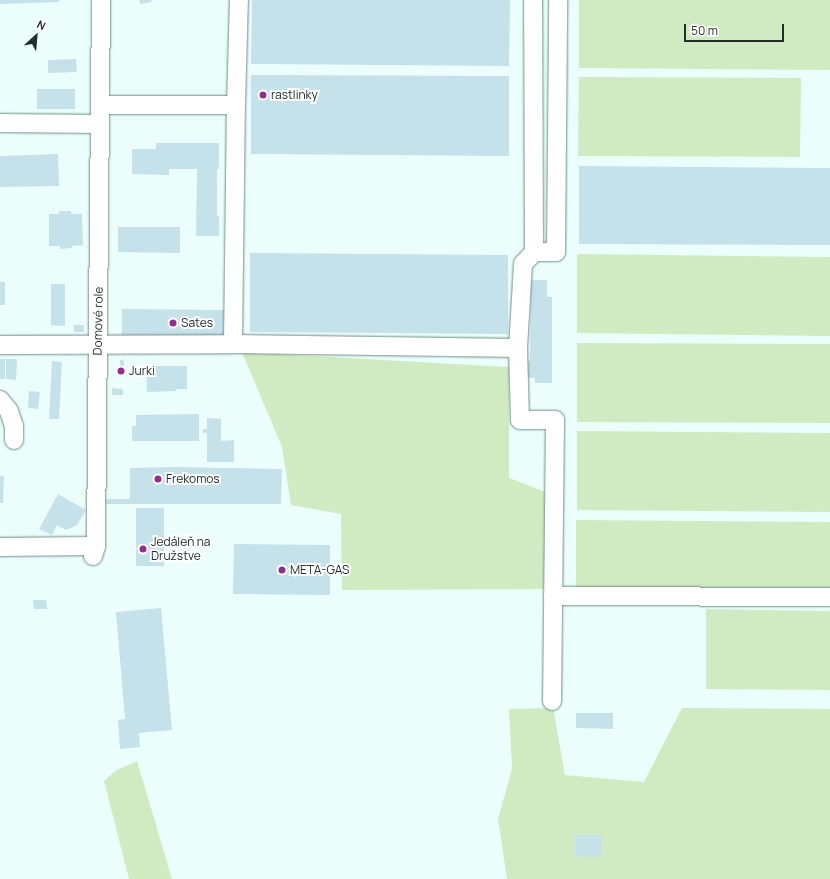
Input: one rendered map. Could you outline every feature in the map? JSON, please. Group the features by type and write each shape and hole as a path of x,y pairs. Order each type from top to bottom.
{"street":[{"name":"Domové role","path":"0,547 95,551 101,0"},
{"path":"233,344 239,0"},
{"path":"534,0 534,252 523,264 518,348 520,420 555,420 552,701"},
{"path":"534,252 556,252 558,0"},
{"path":"100,106 236,105"},
{"path":"0,124 100,124"},
{"path":"0,345 233,344 518,348"},
{"path":"0,400 9,411 14,426 14,440"},
{"path":"553,596 830,597"}],"green space":[{"path":"579,0 830,0 830,70 579,68"},
{"path":"579,77 801,78 800,157 578,156"},
{"path":"577,254 830,257 830,336 577,333"},
{"path":"577,343 830,344 830,423 577,422"},
{"path":"242,352 509,367 509,478 551,494 549,589 342,590 341,514 291,505 282,447"},
{"path":"577,431 830,433 830,512 577,510"},
{"path":"576,520 830,522 830,601 576,599"},
{"path":"706,609 830,611 830,690 706,689"},
{"path":"553,708 565,775 644,782 682,708 830,709 830,879 507,879 498,819 512,769 509,709"},
{"path":"137,761 172,879 129,879 104,781 115,771"}],"building":[{"path":"0,0 59,0 59,2 0,4"},
{"path":"139,0 151,0 152,2 140,4"},
{"path":"252,0 510,0 509,66 251,64"},
{"path":"76,59 77,72 48,73 48,60"},
{"path":"251,75 509,76 509,156 251,154"},
{"path":"37,89 75,89 75,109 37,109"},
{"path":"156,143 219,143 219,169 217,169 217,216 219,216 219,236 196,236 197,169 169,169 169,175 132,174 132,149 156,149"},
{"path":"58,154 59,186 0,187 0,156"},
{"path":"579,166 830,168 830,245 579,244"},
{"path":"59,211 71,211 71,214 82,214 83,245 60,249 60,246 49,246 49,214 59,214"},
{"path":"118,227 180,227 180,253 118,252"},
{"path":"250,253 508,255 508,334 250,332"},
{"path":"531,280 547,280 547,297 552,297 552,383 535,383 535,378 525,378 525,361 530,361"},
{"path":"0,282 5,282 5,305 0,305"},
{"path":"51,284 65,284 65,326 51,325"},
{"name":"Sates","path":"122,309 225,310 225,337 122,335"},
{"path":"74,325 84,325 84,332 74,332"},
{"path":"123,355 125,374 120,374 120,360 123,360"},
{"path":"0,359 5,359 5,379 0,379"},
{"path":"6,359 17,359 16,380 6,379"},
{"path":"52,361 62,362 59,419 49,419"},
{"path":"146,366 187,366 187,389 176,389 177,391 147,392"},
{"path":"112,388 123,389 123,395 112,395"},
{"path":"29,391 40,392 38,409 28,408"},
{"path":"199,414 199,441 132,441 132,426 136,426 136,415"},
{"path":"207,418 221,419 221,441 234,440 234,462 207,462 207,433 203,433 203,429 207,429"},
{"path":"172,467 282,469 281,504 104,504 104,499 130,499 130,468"},
{"path":"0,476 4,476 3,503 0,503"},
{"path":"58,494 86,510 77,525 66,530 57,525 52,535 39,529"},
{"path":"136,508 164,508 164,556 167,556 167,560 164,560 164,566 136,566"},
{"name":"META-GAS","path":"234,544 330,545 330,595 233,594"},
{"path":"33,600 46,600 47,609 34,609"},
{"path":"161,608 172,730 139,733 140,747 120,749 118,720 125,719 116,612"},
{"path":"576,713 613,713 613,729 576,728"},
{"path":"575,832 577,835 602,835 601,857 575,856"}],"place":[{"name":"rastlinky","path":"263,95"},
{"name":"Sates","path":"173,323"},
{"name":"Jurki","path":"121,371"},
{"name":"Frekomos","path":"158,479"},
{"name":"Jedáleň na Družstve","path":"143,549"},
{"name":"META-GAS","path":"282,570"}]}
